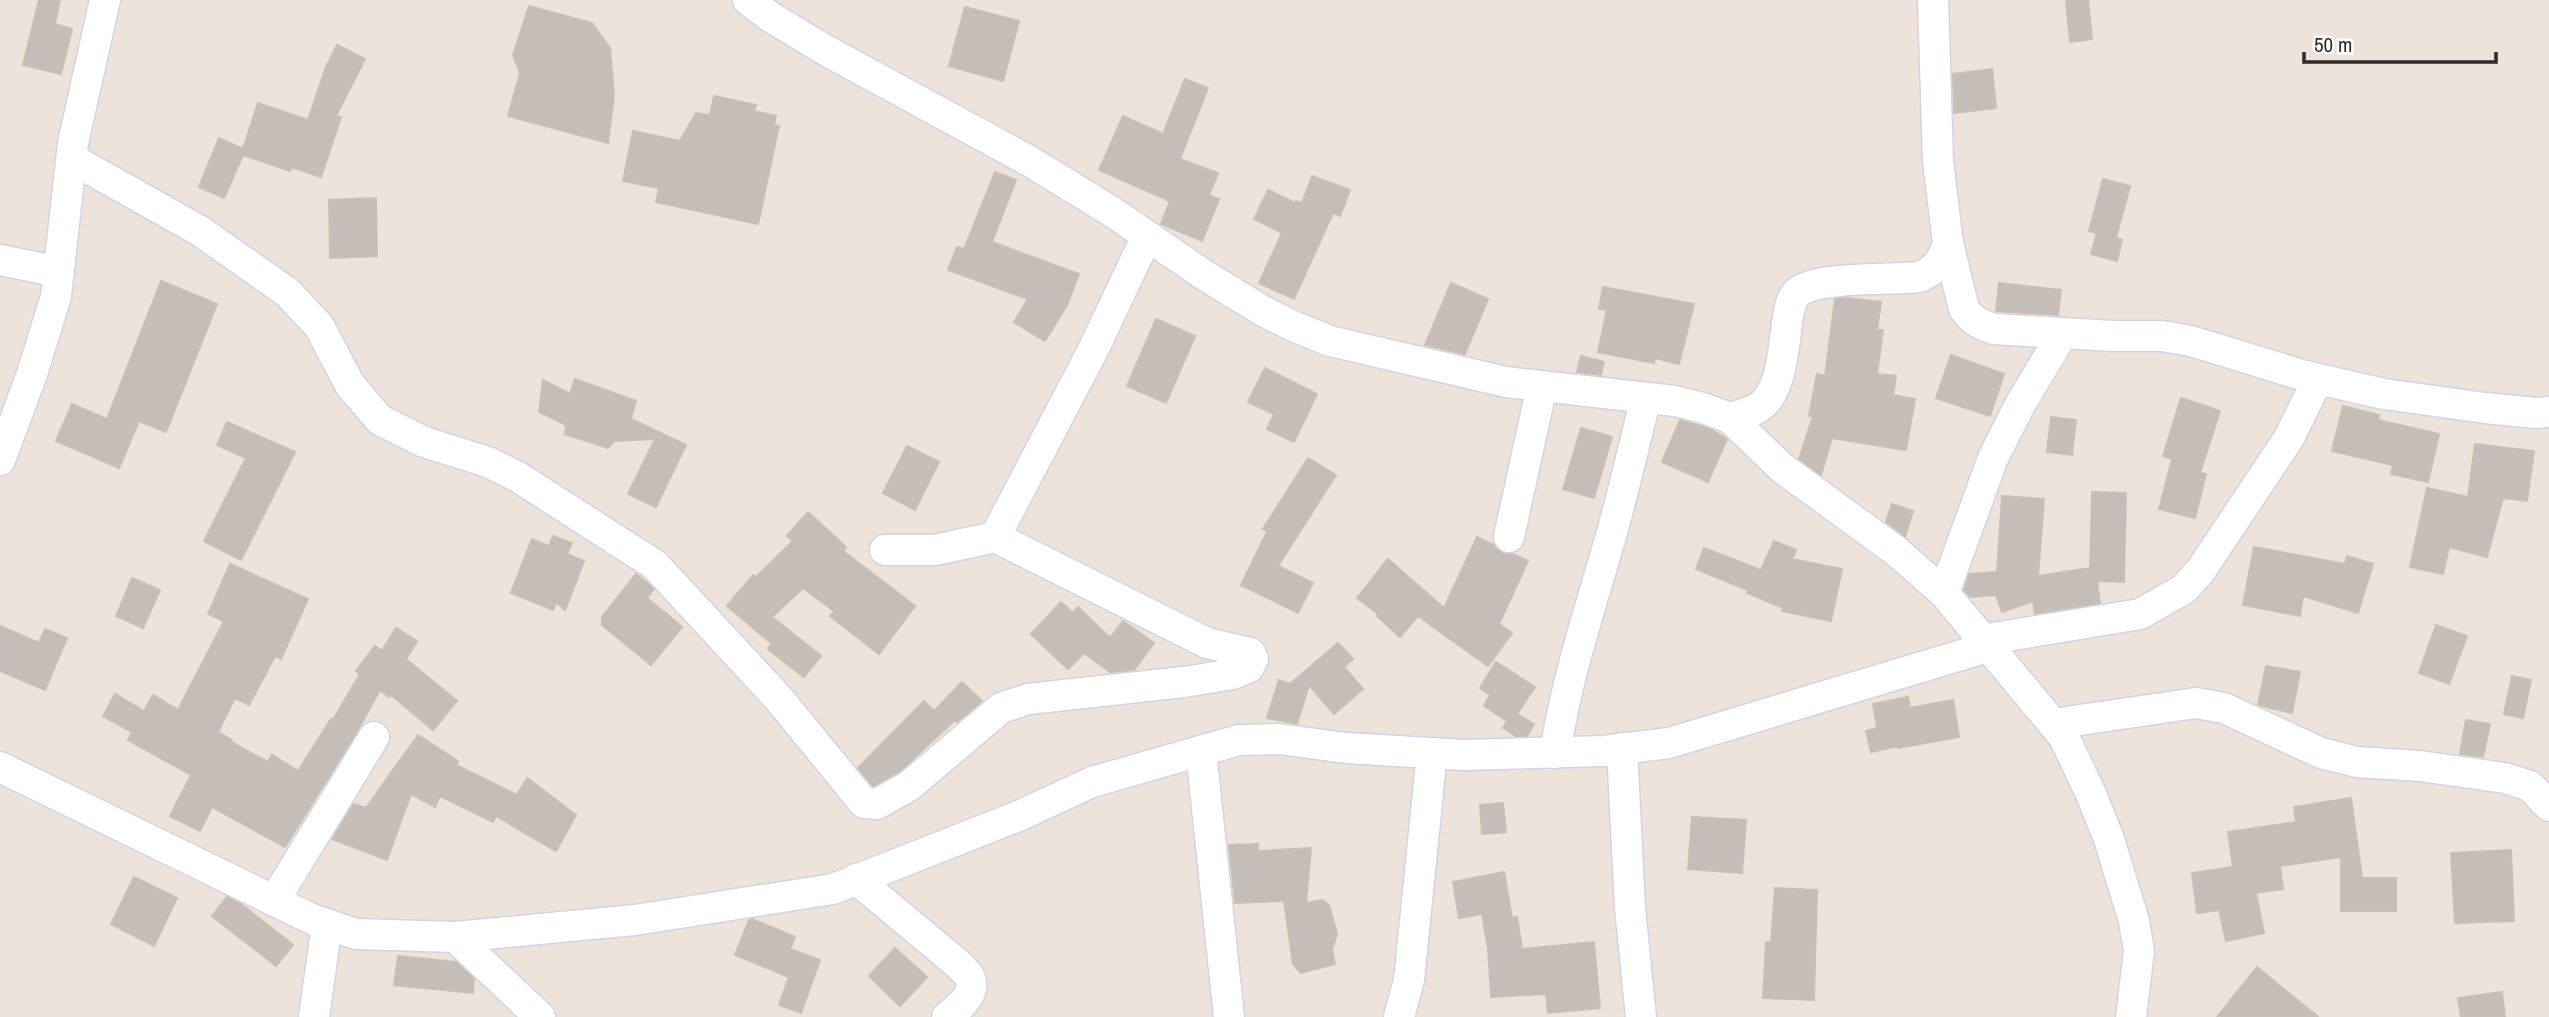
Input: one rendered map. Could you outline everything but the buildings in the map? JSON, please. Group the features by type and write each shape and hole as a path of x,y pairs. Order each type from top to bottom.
{"street":[{"path":"0,460 32,374 56,296 74,143 105,0"},
{"path":"748,0 827,51 1031,162 1263,311 1330,341 1506,382 1646,398 1703,408 1730,418 1782,468 1896,551 1944,593 2064,737 2109,839 2134,921 2139,951 2131,1017"},
{"path":"784,0 790,29"},
{"path":"1933,0 1938,161 1948,243 1964,309 1970,318 1993,329 2162,336 2191,341 2226,354 2384,394 2498,409 2549,412"},
{"path":"72,159 200,231 287,292 319,326 350,385 380,420 424,442 488,462 518,477 655,565 779,699 864,803 877,804 909,786 1001,708 1028,699 1233,674 1248,667 1253,659 1250,653 1207,643 995,537 935,550 885,550"},
{"path":"995,537 1093,350 1147,236"},
{"path":"1730,418 1753,411 1764,404 1772,394 1780,369 1791,303 1798,292 1828,282 1920,278 1933,271 1941,262 1948,243"},
{"path":"0,260 60,272"},
{"path":"1944,593 1993,458 2063,333"},
{"path":"0,768 274,901 356,934 455,937 635,919 833,889 1021,814 1092,782 1239,740 1259,738 1346,748 1464,755 1555,753 1669,743 1985,644 2140,614 2184,589 2201,570 2289,438 2318,379"},
{"path":"1509,537 1542,386"},
{"path":"1555,753 1577,651 1613,527 1646,398"},
{"path":"2053,724 2196,704 2224,708 2320,753 2357,762 2420,766 2505,778 2530,786 2549,806"},
{"path":"274,901 374,737"},
{"path":"1622,748 1630,908 1641,1017"},
{"path":"1201,751 1229,1017"},
{"path":"1399,1017 1409,980 1432,753"},
{"path":"856,879 958,964 970,978 971,989 961,1005 947,1017"},
{"path":"314,1017 327,924"},
{"path":"455,937 540,1017"}]}
